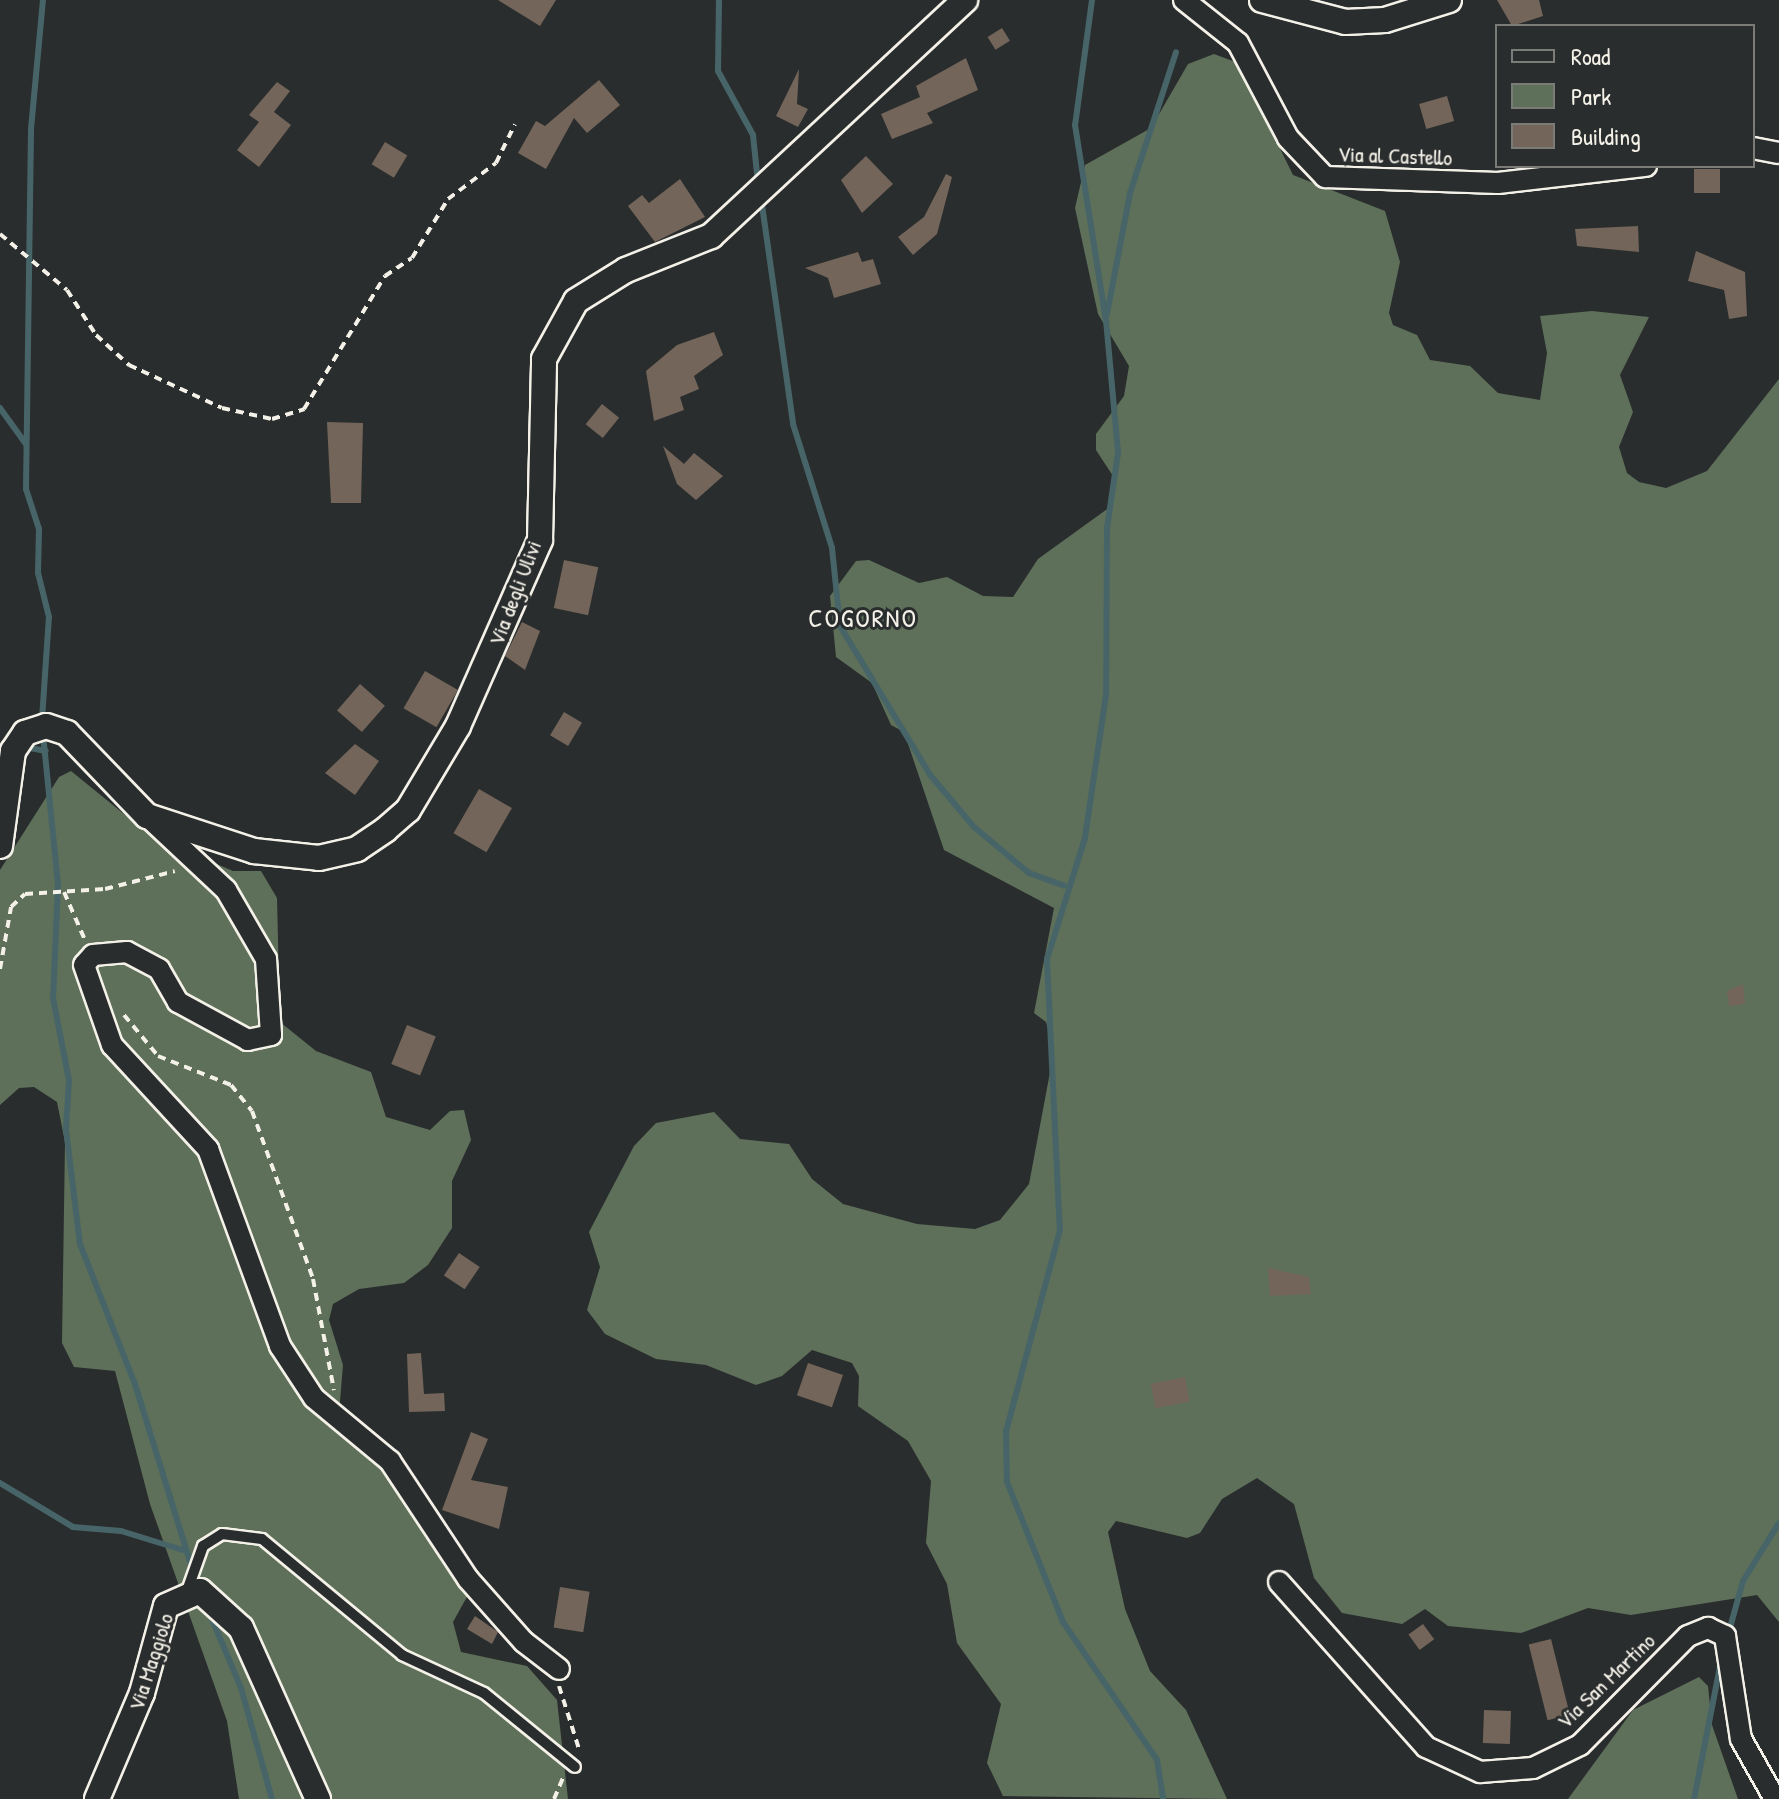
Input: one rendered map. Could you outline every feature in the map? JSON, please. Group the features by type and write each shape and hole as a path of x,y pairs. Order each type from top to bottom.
{"street":[{"name":"Via degli Ulivi","path":"0,846 13,751 35,728 67,733 147,816 254,851 319,858 357,849 408,810 458,726 540,540 544,359 576,301 626,270 711,236 965,0"},
{"name":"Via al Castello","path":"1184,0 1238,43 1288,138 1325,177 1498,183 1629,168"},
{"path":"1262,0 1345,22 1385,20 1449,0"},
{"path":"1755,148 1779,153"},
{"path":"147,816 209,873 266,959 271,1035 248,1040 178,1002 159,969 127,952 93,955 84,965 112,1045 208,1149 280,1346 335,1417 390,1461 468,1579 524,1642 559,1669"},
{"name":"Via San Martino","path":"1279,1582 1426,1747 1480,1772 1533,1768 1580,1745 1688,1636 1708,1628 1725,1636 1741,1739 1775,1799"},
{"name":"Via Maggiolo","path":"97,1799 142,1693 166,1606 187,1591 217,1599 241,1628 318,1799"}],"lane":[{"path":"187,1591 203,1546 222,1534 262,1539 402,1655 484,1693 575,1767"}],"path":[{"path":"0,234 67,290 96,335 129,365 222,408 272,419 304,409 385,276 412,258 448,199 496,163 515,124"},
{"path":"0,969 11,907 25,894 64,892 176,870 192,878 209,873"},
{"path":"64,892 93,955"},
{"path":"120,1008 158,1056 231,1085 252,1111 313,1279 333,1370 335,1417"},
{"path":"559,1669 559,1694 579,1750"},
{"path":"554,1799 560,1779 575,1767"}],"green space":[{"path":"1214,54 1238,63 1293,175 1385,211 1400,262 1389,313 1393,325 1417,335 1430,360 1470,366 1498,393 1540,400 1547,353 1540,316 1592,311 1649,317 1620,375 1633,412 1619,447 1627,473 1639,482 1666,488 1707,471 1779,379 1779,1622 1757,1595 1631,1615 1588,1608 1521,1633 1448,1626 1425,1609 1402,1624 1342,1613 1314,1578 1294,1504 1257,1478 1222,1499 1200,1533 1187,1538 1116,1521 1108,1532 1125,1609 1150,1671 1186,1710 1227,1799 1003,1796 987,1763 1001,1704 957,1643 947,1584 926,1543 931,1481 908,1441 858,1406 859,1376 852,1363 812,1350 782,1376 756,1385 706,1365 656,1359 605,1334 587,1310 600,1267 589,1232 634,1146 656,1123 714,1112 740,1139 789,1144 812,1179 843,1204 917,1224 975,1229 1000,1220 1029,1184 1054,1051 1046,1022 1034,1013 1054,908 944,850 904,732 891,725 872,683 836,657 830,596 856,561 869,560 919,583 947,577 983,596 1013,597 1038,559 1110,507 1113,476 1096,450 1096,434 1124,396 1129,366 1098,314 1075,208 1085,165 1151,128 1188,64"},
{"path":"71,771 151,836 233,871 261,871 277,898 280,1022 316,1051 371,1072 386,1117 430,1130 450,1111 464,1110 471,1140 452,1181 452,1228 428,1265 404,1283 359,1289 333,1304 329,1320 343,1365 338,1425 377,1464 468,1595 453,1622 461,1652 527,1666 557,1700 568,1799 239,1799 227,1721 150,1504 115,1371 74,1367 62,1343 65,1142 57,1102 34,1087 19,1088 0,1105 0,870 59,777"},
{"path":"1699,1677 1708,1686 1712,1725 1738,1799 1568,1799 1633,1710"}],"building":[{"path":"498,0 556,0 540,26"},
{"path":"1497,0 1539,0 1543,16 1511,24"},
{"path":"1002,28 1010,41 996,50 988,37"},
{"path":"966,58 978,90 927,113 933,123 892,139 881,114 920,97 916,86"},
{"path":"799,69 797,104 808,109 798,127 776,116"},
{"path":"599,80 620,105 587,133 574,118 546,169 518,153 536,121 545,126"},
{"path":"277,82 290,91 274,112 291,125 259,167 237,150 259,122 249,115"},
{"path":"1447,96 1454,121 1426,129 1419,104"},
{"path":"385,142 407,155 394,178 372,164"},
{"path":"866,156 893,184 862,213 841,180"},
{"path":"1694,169 1720,169 1720,193 1694,193"},
{"path":"946,174 952,177 937,234 913,255 898,237 924,217"},
{"path":"680,179 705,217 655,242 628,206 642,195 649,203"},
{"path":"1638,226 1639,252 1577,246 1575,229"},
{"path":"1696,251 1745,272 1747,316 1729,319 1724,290 1688,281"},
{"path":"858,252 862,262 873,259 881,284 834,298 828,278 805,268"},
{"path":"714,332 723,355 694,376 699,389 680,397 684,410 654,421 646,371 677,345"},
{"path":"602,404 619,418 603,438 586,424"},
{"path":"327,422 363,423 361,503 331,503"},
{"path":"663,446 684,464 694,453 723,476 696,500 677,484"},
{"path":"564,560 598,567 588,615 554,608"},
{"path":"522,622 540,631 525,670 505,656"},
{"path":"425,671 458,690 436,727 404,708"},
{"path":"360,684 385,706 362,732 337,710"},
{"path":"564,712 582,723 568,746 550,735"},
{"path":"355,744 379,761 355,795 325,773"},
{"path":"479,789 512,808 486,852 454,833"},
{"path":"1743,984 1745,1004 1729,1006 1727,991"},
{"path":"407,1025 436,1037 420,1076 391,1064"},
{"path":"459,1253 480,1267 465,1289 444,1275"},
{"path":"1268,1268 1309,1277 1311,1294 1270,1296"},
{"path":"421,1353 424,1394 444,1393 445,1411 409,1412 407,1354"},
{"path":"808,1363 843,1375 832,1407 797,1395"},
{"path":"1185,1377 1190,1402 1155,1408 1151,1384"},
{"path":"471,1432 488,1439 471,1480 508,1487 499,1529 442,1510"},
{"path":"560,1587 590,1592 583,1632 554,1627"},
{"path":"475,1616 498,1632 492,1644 467,1629"},
{"path":"1423,1624 1434,1639 1420,1650 1408,1635"},
{"path":"1551,1639 1570,1715 1548,1720 1529,1645"},
{"path":"1484,1710 1511,1711 1510,1744 1483,1743"}],"waterway":[{"path":"42,719 49,617 38,573 39,529 26,489 31,129 43,0"},
{"path":"719,0 718,71 753,135 758,183"},
{"path":"1092,0 1075,125 1106,320 1118,453 1107,528 1106,695 1085,838 1047,959 1060,1230 1006,1432 1007,1482 1063,1622 1157,1760 1163,1799"},
{"path":"1107,314 1130,193 1176,52"},
{"path":"761,198 793,424 832,548 840,626 931,776 974,827 1029,873 1064,886"},
{"path":"0,408 26,444"},
{"path":"43,734 58,885 53,998 69,1080 66,1129 80,1244 135,1384 193,1571"},
{"path":"25,747 46,751"},
{"path":"0,1483 73,1527 121,1531 186,1551"},
{"path":"1728,1635 1743,1581 1779,1523"},
{"path":"209,1612 241,1688 272,1799"},
{"path":"1694,1799 1721,1661"}],"district":[{"name":"COGORNO","path":"863,618"}]}
